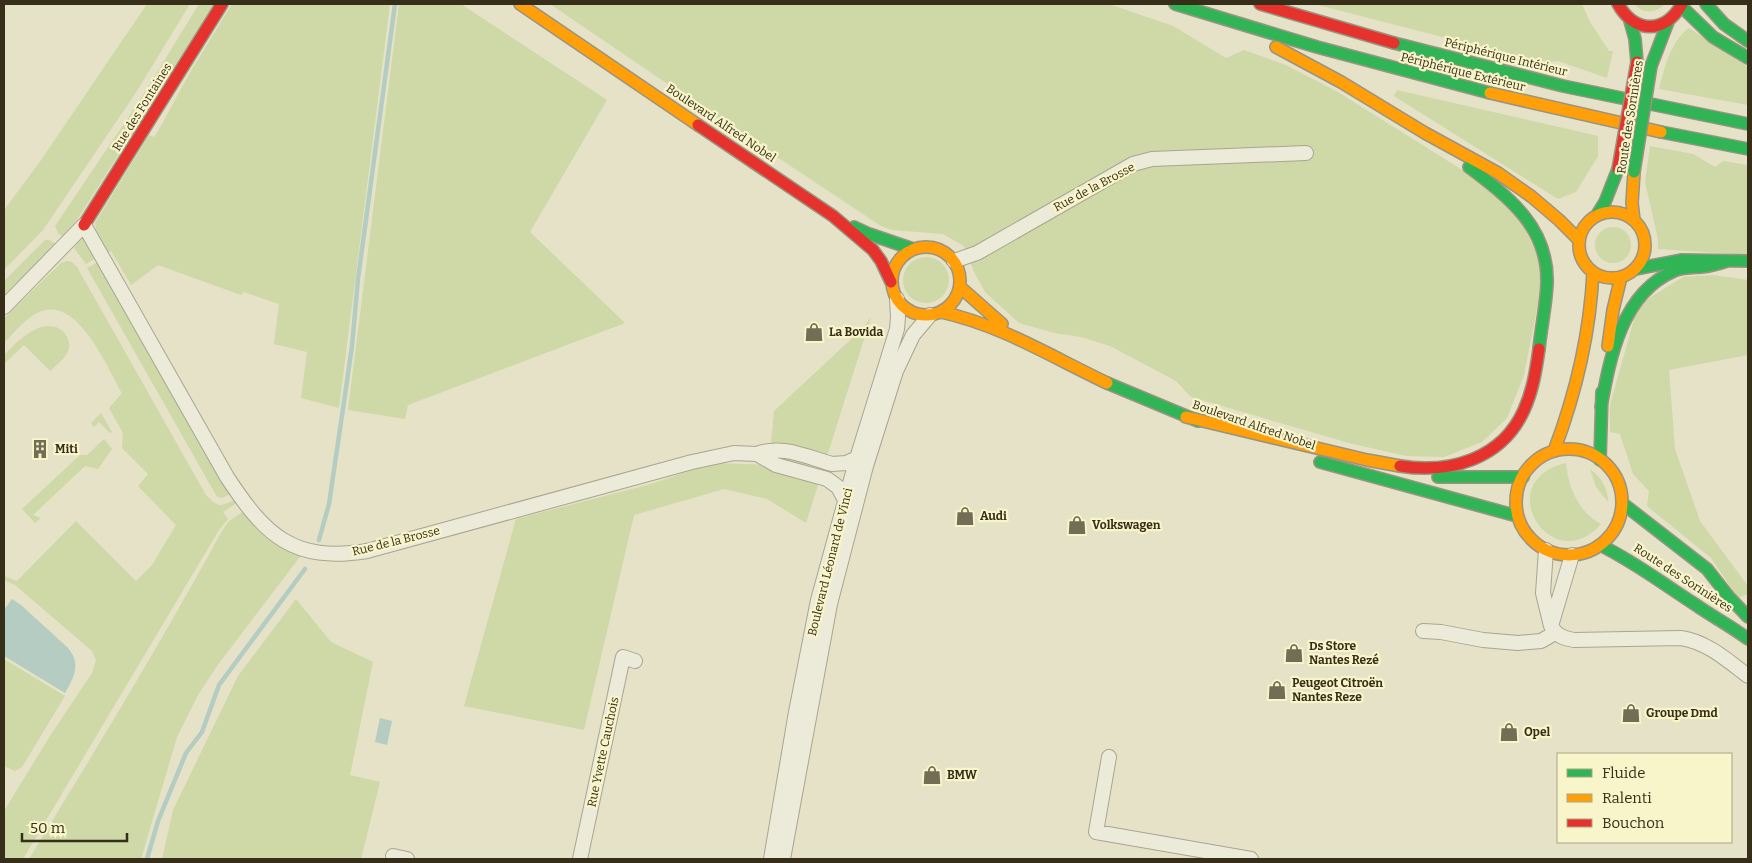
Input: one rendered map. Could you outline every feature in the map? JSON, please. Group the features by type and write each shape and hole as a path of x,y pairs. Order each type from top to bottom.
{"main road":[{"name":"Rue des Fontaines","path":"84,225 222,4"},
{"name":"Boulevard Alfred Nobel","path":"520,4 833,216 847,230 872,249 892,282"},
{"name":"Périphérique Extérieur","path":"1175,4 1383,66 1610,121 1748,149"},
{"name":"Périphérique Intérieur","path":"1260,4 1379,39 1549,82 1748,124"},
{"path":"1618,4 1624,15 1639,25 1659,26 1668,22"},
{"path":"1706,4 1724,24 1748,41"},
{"path":"1682,5 1713,37 1748,58"},
{"name":"Route des Sorinières","path":"1634,220 1632,203 1634,172 1651,66 1668,22 1676,15 1682,5"},
{"name":"Route des Sorinières","path":"1597,215 1605,202 1618,169 1637,62 1635,39 1630,20"},
{"path":"1257,30 1269,44 1341,82 1425,133 1498,173 1532,197 1579,240"},
{"path":"1186,417 1380,463 1437,469 1457,466 1476,458 1494,446 1517,422 1526,405 1533,378 1546,300 1547,276 1545,257 1537,235 1514,202 1425,133"},
{"path":"1635,269 1641,262 1645,244 1644,235 1634,220 1628,215 1614,212 1597,215 1586,224 1579,240 1581,258 1593,272 1608,278 1621,277 1635,269 1682,260 1748,261"},
{"path":"833,216 869,234 913,249"},
{"path":"924,247 936,248 946,253 954,261 958,269 960,287 956,297 949,306 935,313 920,314 911,312 897,299 892,282 893,271 897,262 904,254 913,249 924,247"},
{"path":"1601,406 1622,325 1641,295 1660,278 1676,270 1710,266 1727,261"},
{"path":"1554,451 1564,427 1582,361 1592,302 1593,272"},
{"path":"1600,460 1602,382 1613,310 1621,277"},
{"name":"Boulevard Alfred Nobel","path":"960,287 990,315 1021,339"},
{"name":"Boulevard Alfred Nobel","path":"935,313 966,316 1021,339 1092,376 1186,417 1279,451"},
{"name":"Boulevard Alfred Nobel","path":"1250,431 1327,457 1415,476 1446,478 1523,477"},
{"path":"1554,451 1580,451 1600,460 1606,465 1619,486 1622,503 1618,523 1613,532 1600,545 1586,552 1572,555 1546,550 1531,539 1517,516 1516,502 1518,489 1523,477 1534,462 1554,451"},
{"name":"Boulevard Alfred Nobel","path":"1306,458 1517,516"},
{"name":"Route des Sorinières","path":"1622,503 1707,569 1748,617"},
{"name":"Route des Sorinières","path":"1600,545 1627,558 1698,607 1733,627 1748,639"}],"street":[{"name":"Rue de la Brosse","path":"954,261 977,253 1133,164 1152,159 1306,153"},
{"path":"4,307 66,246 84,225"},
{"name":"Rue de la Brosse","path":"84,225 227,477 245,505 259,521 278,537 289,544 307,550 342,554 367,550 692,462 734,453 757,454 783,450 832,464 839,464 857,458"},
{"name":"Boulevard Léonard de Vinci","path":"771,859 818,600 857,458 897,329 897,299"},
{"name":"Boulevard Léonard de Vinci","path":"783,859 830,604 866,466 896,372 913,336 935,313"},
{"name":"Rue de la Brosse","path":"757,454 776,465 827,479 838,488 845,500"},
{"path":"1546,550 1544,593 1553,630 1563,638 1574,640 1681,638 1695,640 1708,647 1748,676"},
{"path":"1423,631 1441,632 1483,640 1541,641 1553,630 1572,555"},
{"name":"Rue Yvette Cauchois","path":"580,859 623,657 635,661"},
{"path":"1109,757 1096,832 1251,859"},
{"path":"393,856 407,859"}],"green space":[{"path":"147,4 190,4 137,91 43,230 4,270 4,210 39,163"},
{"path":"199,4 214,4 77,220 63,237 58,233 55,226 142,97"},
{"path":"232,4 390,4 339,408 301,398 307,352 274,344 279,304 244,292 241,295 158,265 131,285 111,251 107,253 97,234 95,223 149,135 154,137 158,131 192,69"},
{"path":"399,4 461,4 607,100 530,232 625,323 408,405 405,419 348,410"},
{"path":"550,4 1109,4 1173,26 1226,58 1244,50 1286,65 1338,92 1467,173 1516,211 1542,263 1539,299 1524,375 1507,418 1482,442 1444,457 1406,456 1349,443 1191,397 1176,381 1110,346 1081,337 1054,333 1019,323 985,292 974,272 964,246 943,234 892,230 881,226"},
{"path":"1314,4 1582,4 1590,22 1609,51 1613,51 1607,78 1558,61 1543,63"},
{"path":"1634,4 1665,4 1657,10 1650,12 1642,10"},
{"path":"1689,28 1748,67 1748,105 1659,89 1673,48 1677,40"},
{"path":"1397,90 1598,136 1598,156 1576,192 1558,199 1394,96"},
{"path":"1650,146 1693,154 1715,167 1723,161 1748,165 1748,255 1658,249 1658,239 1645,182"},
{"path":"1613,227 1620,228 1626,232 1630,238 1630,252 1626,258 1620,262 1613,263 1606,262 1600,258 1596,252 1595,245 1596,238 1600,232 1606,228"},
{"path":"84,238 98,257 86,264 74,248"},
{"path":"45,240 57,244 4,295 4,281"},
{"path":"921,257 931,257 945,267 949,280 945,293 939,299 931,303 921,303 907,293 903,285 903,275 913,261"},
{"path":"72,262 77,267 206,495 218,505 236,500 238,502 223,512 228,519 219,530 23,859 4,859 4,811 50,736 92,673 96,660 92,651 15,585 4,580 4,576 17,581 76,521 136,581 152,565 176,525 138,486 148,474 122,448 123,433 109,408 122,393 91,338 80,325 68,315 55,310 42,311 26,320 4,343 4,318 61,263"},
{"path":"98,262 231,493 223,498 216,495 87,268"},
{"path":"1713,275 1748,280 1748,355 1669,370 1675,449 1700,521 1748,586 1748,594 1738,598 1711,558 1647,506 1649,491 1633,474 1620,434 1610,432 1610,405 1638,305 1683,277"},
{"path":"871,317 806,523 767,499 724,489 634,515 584,730 464,706 516,519 651,484 713,463 769,465 774,411 862,329"},
{"path":"46,326 56,327 63,331 69,343 67,353 55,367 50,371 24,345 4,364 4,355 18,341 28,333"},
{"path":"101,413 112,432 110,433 99,422 94,427 91,423"},
{"path":"104,439 112,449 98,469 85,466 33,515 41,518 35,523 22,509 80,455 87,455"},
{"path":"1566,463 1569,481 1576,498 1587,513 1601,524 1582,538 1564,541 1548,534 1536,521 1530,505 1532,488 1543,473"},
{"path":"1590,469 1603,483 1607,492 1608,502 1596,487"},
{"path":"244,511 302,554 217,666 198,695 177,737 141,859 29,859 152,656 222,531 229,521"},
{"path":"296,599 331,642 373,662 350,775 380,782 361,859 162,859 173,810 238,676"},
{"path":"4,659 65,696 22,767 15,771 4,766"}],"shaded area":[{"path":"12,599 21,605 72,653 75,664 74,676 65,693 4,656 4,610"},
{"path":"380,718 392,721 387,745 375,742"}],"waterway":[{"path":"319,540 329,504 352,346 358,279 395,4"},
{"path":"147,859 158,821 186,753 202,732 219,685 305,569"}],"traffic: fast":[{"path":"1175,4 1317,47 1490,93"},
{"path":"1706,4 1724,24 1748,41"},
{"path":"1681,6 1713,37 1748,58"},
{"path":"1630,21 1635,39 1637,62"},
{"path":"1651,66 1668,22"},
{"path":"1394,43 1563,86 1748,124"},
{"path":"1634,172 1651,66"},
{"path":"1661,132 1748,149"},
{"path":"1469,167 1499,190 1524,216 1541,246 1546,264 1547,284 1539,349"},
{"path":"1597,215 1605,202 1618,169"},
{"path":"854,227 913,249"},
{"path":"1635,269 1682,260 1748,261"},
{"path":"1601,407 1614,348 1621,328 1642,294 1656,281 1677,270 1708,266 1727,261"},
{"path":"1107,383 1198,421"},
{"path":"1600,460 1602,392"},
{"path":"1320,462 1517,516"},
{"path":"1438,477 1523,477"},
{"path":"1622,503 1707,569 1748,617"},
{"path":"1600,545 1637,566 1748,639"}],"traffic: slow":[{"path":"520,4 698,125"},
{"path":"1276,47 1341,82 1425,133 1498,173 1532,197 1579,240"},
{"path":"1490,93 1661,132"},
{"path":"1634,172 1632,203 1634,220"},
{"path":"1618,212 1636,221 1643,232 1645,245 1643,258 1636,269 1625,276 1606,278 1588,269 1581,258 1579,239 1588,221 1599,214 1618,212"},
{"path":"926,247 939,250 950,257 957,268 960,281 957,294 950,305 939,312 926,315 913,312 902,305 895,294 892,281 895,268 902,257 913,250 926,247"},
{"path":"1554,451 1581,363 1589,318 1593,272"},
{"path":"1608,346 1613,310 1621,277"},
{"path":"960,287 1002,324"},
{"path":"941,312 1005,333 1107,383"},
{"path":"1186,417 1367,460 1400,466"},
{"path":"1569,449 1589,453 1606,465 1618,482 1622,502 1618,522 1606,539 1589,551 1569,555 1549,551 1532,539 1520,522 1516,502 1520,482 1532,465 1549,453 1569,449"}],"traffic: jam":[{"path":"84,225 222,4"},
{"path":"1260,4 1394,43"},
{"path":"1618,4 1633,21 1641,25 1650,26 1659,25 1667,21 1682,4"},
{"path":"1618,169 1637,62"},
{"path":"698,125 833,216 873,250 881,261 891,282"},
{"path":"1400,466 1437,468 1455,465 1488,451 1502,441 1514,427 1524,410 1534,380 1539,349"}],"place":[{"name":"La Bovida","path":"814,332"},
{"name":"Miti","path":"40,449"},
{"name":"Audi","path":"965,516"},
{"name":"Volkswagen","path":"1077,525"},
{"name":"Ds Store Nantes Rezé","path":"1294,653"},
{"name":"Peugeot Citroën Nantes Reze","path":"1277,690"},
{"name":"Groupe Dmd","path":"1631,713"},
{"name":"Opel","path":"1509,732"},
{"name":"BMW","path":"932,775"}]}
